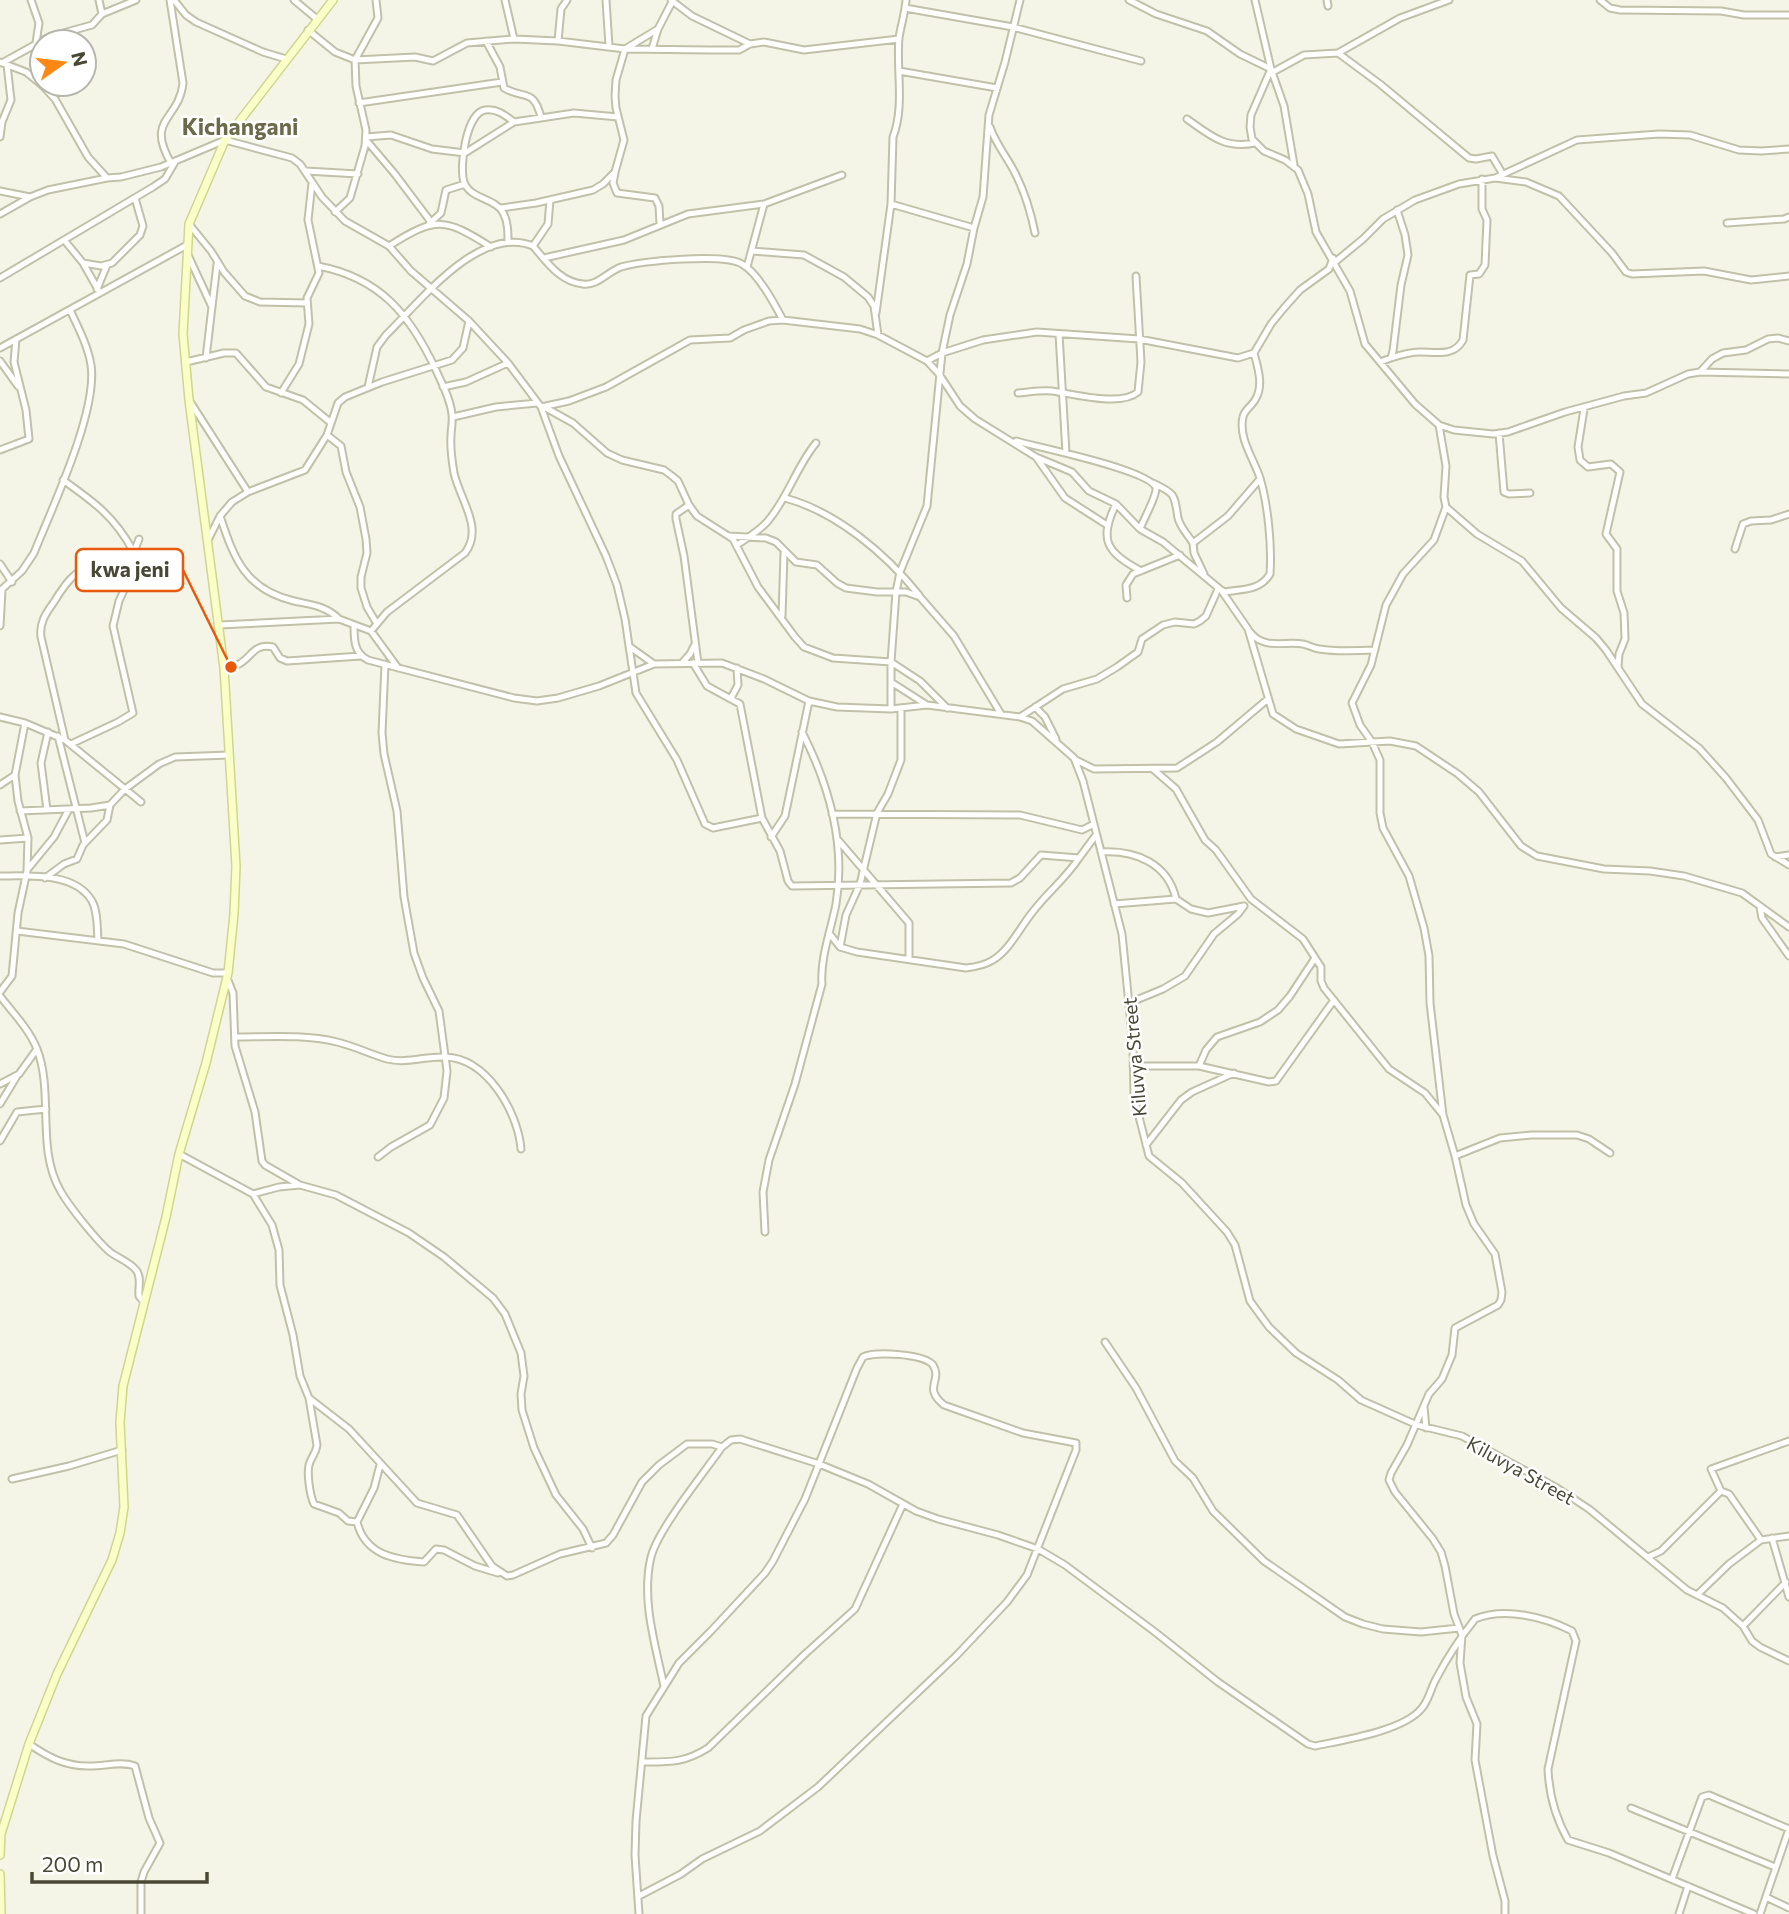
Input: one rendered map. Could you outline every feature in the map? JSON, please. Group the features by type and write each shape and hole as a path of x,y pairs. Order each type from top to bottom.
{"street":[{"path":"31,0 38,28"},
{"path":"35,9 37,0"},
{"path":"99,0 102,14"},
{"path":"81,28 92,25 102,14 136,0"},
{"path":"172,0 196,22 263,52 286,59"},
{"path":"172,0 183,83 182,94 161,129 163,149 173,162"},
{"path":"294,0 317,19"},
{"path":"0,1855 1,1834 29,1744 57,1674 112,1560 121,1533 124,1507 120,1422 122,1386 166,1217 179,1154 206,1063 227,976 236,866 224,668 183,334 189,224 225,140 333,0"},
{"path":"335,212 350,198 366,139 355,60 378,18 376,0"},
{"path":"505,0 514,39"},
{"path":"558,41 561,9 567,0"},
{"path":"606,0 609,46"},
{"path":"878,335 876,313 891,204 893,137 897,127 899,39 906,0"},
{"path":"891,709 896,592 900,572 927,506 942,352 983,197 989,114 1020,0"},
{"path":"1129,0 1156,14 1207,31 1271,71"},
{"path":"1255,0 1271,71 1284,106 1294,166 1308,194 1316,232 1350,291 1365,344 1415,404 1439,425 1454,430 1499,433 1565,412 1624,396 1646,393 1688,374 1789,374"},
{"path":"1294,166 1264,151 1250,134 1251,115 1271,71 1304,55 1338,53 1400,18 1448,0"},
{"path":"1600,0 1610,8 1620,10 1789,15"},
{"path":"652,49 671,1 692,16 751,44"},
{"path":"905,8 1013,27 1141,61"},
{"path":"658,29 625,49 616,80 618,117 624,140 613,183 617,193 655,198 659,206 660,224"},
{"path":"308,30 335,52 355,60 415,57 433,61 467,43 514,39 625,49 735,50 764,42 804,50 899,39"},
{"path":"486,41 500,67 502,82 507,90 531,96 541,117"},
{"path":"3,63 28,48"},
{"path":"1338,53 1469,158 1492,156 1502,173"},
{"path":"3,63 26,72 42,85 59,106 88,157 107,178"},
{"path":"0,137 2,122 11,100 3,63"},
{"path":"899,71 997,88"},
{"path":"359,103 502,82"},
{"path":"514,122 498,111 478,112 469,127 465,153 465,184 474,194 501,208 593,190 615,172"},
{"path":"366,139 391,135 432,149 465,153 514,122 589,112 618,117"},
{"path":"1187,119 1217,140 1239,146 1255,143"},
{"path":"989,123 995,141 1015,172 1035,233"},
{"path":"1495,178 1568,143 1595,137 1690,135 1739,150 1789,149"},
{"path":"366,139 430,223"},
{"path":"0,214 48,190 121,177 173,162 225,140 292,158 306,171 335,212 357,229 390,246 411,271 469,321 508,363 542,406 559,456 617,585 636,693 670,748 705,824 719,829 762,818"},
{"path":"0,278 165,179 173,162"},
{"path":"306,171 358,174"},
{"path":"544,258 624,240 699,211 764,204 842,175"},
{"path":"1380,362 1413,352 1447,353 1463,340 1470,275 1479,274 1485,265 1487,220 1482,209 1482,179"},
{"path":"1219,589 1225,592 1251,589 1265,582 1270,574 1266,511 1260,480 1245,440 1243,424 1244,412 1259,392 1259,372 1254,353 1271,324 1300,290 1329,269 1383,219 1397,210 1440,190 1482,179 1526,182 1559,196 1607,247 1626,272 1704,271 1751,280 1788,276"},
{"path":"281,393 299,364 309,324 308,293 319,273 308,220 312,183"},
{"path":"390,246 430,223 443,209 443,193 465,184"},
{"path":"0,191 30,197"},
{"path":"99,291 107,265 142,230 135,198"},
{"path":"534,246 548,223 550,200"},
{"path":"747,267 764,204"},
{"path":"891,204 974,228"},
{"path":"501,208 507,222 508,242"},
{"path":"1391,358 1408,255 1397,210"},
{"path":"1727,223 1789,217"},
{"path":"430,223 442,223 455,228 491,247"},
{"path":"189,224 233,285 245,296 260,302 277,304 307,303"},
{"path":"65,241 83,263 99,291"},
{"path":"368,387 377,347 386,335 454,267 491,247 508,242 534,246 564,278 588,285 618,268 649,262 728,259 747,267 765,289 783,320"},
{"path":"0,348 99,291 187,248"},
{"path":"187,248 212,307"},
{"path":"752,251 804,255 823,264 869,297 876,313"},
{"path":"206,358 217,262"},
{"path":"83,263 107,265"},
{"path":"318,266 355,276 406,315 420,337 443,387 453,417 452,461 474,538 465,553 387,612 371,631"},
{"path":"1018,393 1053,391 1116,399 1132,398 1138,392 1141,377 1136,276"},
{"path":"0,626 1,591 12,582 34,554 75,450 91,390 91,366 70,310"},
{"path":"453,417 496,407 542,406 606,387 690,340 730,338 756,325 783,320 860,330 878,335 927,361 939,373 960,406 975,419 1013,440 1036,457 1072,472 1089,491 1116,504 1140,529 1163,541 1219,589 1255,638 1267,643 1305,644 1344,652 1375,650"},
{"path":"208,540 220,516 232,502 248,492 305,470 327,435 338,403 352,393 452,360 463,348 469,321"},
{"path":"927,361 942,352 1013,334 1037,332 1139,339 1232,358 1254,353"},
{"path":"1059,334 1066,453"},
{"path":"0,450 29,439 26,410 14,362 16,339"},
{"path":"1700,372 1723,352 1745,350 1768,339 1789,341"},
{"path":"186,362 224,353 236,353 266,387 303,400 330,422"},
{"path":"0,360 21,389"},
{"path":"443,387 466,382 508,363"},
{"path":"189,400 248,492"},
{"path":"542,406 573,423 607,453 622,460 664,470 678,481 697,516 729,536 737,545 758,587 804,646 834,659 891,662 920,681 947,708"},
{"path":"1584,409 1578,447 1582,464 1587,467 1611,464 1620,472 1606,532 1607,538 1617,549 1617,591 1625,618 1625,639 1619,654 1618,667"},
{"path":"1439,425 1446,466 1446,507 1434,540 1410,564 1385,605 1367,676 1352,703 1360,725 1372,742 1381,769 1383,828 1409,876 1427,944 1430,1003 1443,1115 1466,1205 1474,1224 1495,1254 1501,1300 1492,1310 1455,1328 1452,1355 1441,1379 1429,1394 1390,1480 1395,1492 1415,1514 1441,1552 1452,1607 1462,1635 1460,1663 1466,1697 1478,1724 1475,1760 1493,1856 1505,1901 1505,1914"},
{"path":"1499,433 1504,492 1530,493"},
{"path":"327,435 341,446 346,472 360,507 368,553 361,577 361,588 367,607 377,624"},
{"path":"1013,440 1112,466 1166,489 1176,499 1182,527 1193,543 1194,553 1205,576"},
{"path":"737,545 766,523 785,498 806,455 816,443"},
{"path":"1036,457 1065,498 1107,524"},
{"path":"63,480 114,520 134,552"},
{"path":"1193,543 1228,516 1260,480"},
{"path":"1140,529 1146,511 1156,496 1153,483"},
{"path":"785,498 821,511 900,572 954,636 1001,715"},
{"path":"1116,504 1107,524 1112,549 1122,560 1141,571"},
{"path":"689,505 676,514 676,519 684,556 695,663 707,686 740,704 762,818 780,851 789,884 797,887 1011,883 1020,878 1041,855 1079,858"},
{"path":"1446,507 1477,534 1522,561 1561,608 1596,638 1642,704 1699,748 1732,784 1758,820 1774,857 1789,865"},
{"path":"1735,549 1742,524 1771,520 1789,514"},
{"path":"220,516 237,559 257,585 280,597 326,608 339,619 371,631 398,668"},
{"path":"729,536 766,538 776,542 784,553 796,562 823,568 837,583 846,588 905,592 920,597"},
{"path":"68,742 118,722 133,713 113,626 119,601 130,577 131,563 139,539"},
{"path":"782,618 784,553"},
{"path":"1127,597 1128,579 1180,555"},
{"path":"68,742 41,637 43,618 67,580 80,569 103,564 131,563"},
{"path":"0,564 12,582"},
{"path":"1020,717 1063,690 1097,679 1117,667 1138,652 1142,639 1163,625 1175,622 1194,624 1200,621 1206,616 1219,589"},
{"path":"219,625 339,619"},
{"path":"224,668 241,665 256,649 266,646 274,647 280,658 287,661 361,656 354,642 354,625"},
{"path":"1248,629 1273,714 1296,729 1339,744 1390,741 1416,746 1451,768 1479,792 1521,846 1537,856 1604,869 1684,876 1742,893 1789,927"},
{"path":"682,663 695,644"},
{"path":"630,647 654,664"},
{"name":"Kiluvya Street","path":"361,656 487,692 537,701 580,692 654,664 722,663 809,701 837,707 891,709 928,705 1020,717 1032,722 1074,758 1083,782 1122,934 1134,1097 1149,1156 1182,1183 1227,1232 1235,1245 1251,1301 1285,1344 1338,1380 1361,1400 1417,1425 1462,1436 1537,1476 1588,1509 1687,1590 1723,1608 1743,1626 1752,1641 1760,1647 1789,1661"},
{"path":"378,1157 390,1147 430,1125 444,1098 447,1072 439,1011 414,953 404,897 397,811 382,733 386,664"},
{"path":"731,698 738,685 737,668"},
{"path":"891,682 928,705"},
{"path":"1074,758 1094,769 1177,768 1217,743 1268,699"},
{"path":"771,837 785,816 809,701"},
{"path":"1035,707 1045,717 1058,744"},
{"path":"839,947 846,915 860,884 877,813 888,794 901,760 901,708"},
{"path":"0,717 25,723 68,742 141,802"},
{"path":"25,723 15,775 20,811 28,838 26,874 12,976 0,994 37,1049 44,1077 50,1167 60,1191 101,1244 136,1269 139,1296 143,1301"},
{"path":"47,810 41,763 48,732"},
{"path":"765,1232 763,1192 769,1160 795,1084 822,984 821,968 838,886 840,855 832,814 821,772 802,732"},
{"path":"58,736 85,843"},
{"path":"45,878 64,864 78,859 85,843 107,820 110,805 125,789 167,758 229,755"},
{"path":"1083,782 1094,769"},
{"path":"1153,769 1176,789 1205,840 1216,849 1251,899 1303,939 1323,972 1322,985 1389,1069 1425,1093 1443,1115"},
{"path":"0,785 15,775"},
{"path":"20,811 110,805"},
{"path":"26,874 54,837 69,809"},
{"path":"832,814 1020,815 1082,830 1094,824"},
{"path":"830,933 839,947 884,957 966,968 979,967 994,960 1019,932 1040,903 1068,875 1096,835"},
{"path":"0,841 28,838"},
{"path":"838,840 910,926 909,959"},
{"path":"1101,852 1124,852 1158,867 1171,883 1176,899"},
{"path":"1774,857 1789,855"},
{"path":"0,876 26,874 71,883 92,901 98,940"},
{"path":"1114,904 1176,899 1198,912 1217,912 1244,906"},
{"path":"1129,1003 1163,989 1185,975 1214,934 1251,899"},
{"path":"1760,908 1762,918 1789,956"},
{"path":"17,931 98,940 146,949 227,976"},
{"path":"1199,1066 1206,1050 1217,1037 1260,1022 1278,1010 1315,958"},
{"path":"227,976 233,993 238,1058 255,1112 262,1161 300,1185 336,1195 394,1224 444,1257 493,1298 505,1314 521,1353 524,1376 522,1410 534,1448 556,1495 583,1529 592,1548"},
{"path":"1133,1066 1199,1066 1269,1082 1276,1081 1335,1000"},
{"path":"235,1037 315,1038 337,1042 388,1059 402,1061 445,1057 470,1064 493,1084 512,1112 521,1149"},
{"path":"0,1104 37,1049"},
{"path":"1146,1145 1181,1100 1192,1092 1234,1073"},
{"path":"0,1084 19,1074"},
{"path":"0,1141 17,1112 46,1109"},
{"path":"1455,1157 1500,1138 1531,1135 1577,1135 1589,1139 1610,1153"},
{"path":"179,1154 253,1194 277,1238 280,1285 300,1376 309,1398 317,1445 316,1453 308,1465 311,1499 319,1507 339,1513 351,1523 357,1522"},
{"path":"253,1194 300,1185"},
{"path":"1105,1342 1136,1388 1175,1461 1193,1478 1213,1511 1264,1561 1345,1617 1363,1624 1383,1629 1421,1632 1459,1628"},
{"path":"639,1895 681,1874 702,1859 760,1831 818,1787 947,1665 1007,1602 1027,1575 1076,1450 1076,1443 1023,1433 944,1405 935,1398 932,1391 934,1366 927,1360 883,1353 863,1357 805,1499 765,1573 678,1663 646,1716 635,1855 639,1914"},
{"path":"309,1398 349,1429 417,1503 457,1515 486,1558 501,1574"},
{"path":"1424,1407 1426,1428"},
{"path":"664,1686 648,1606 651,1557 658,1539 722,1447 727,1441 740,1439 819,1464 867,1484 938,1520 998,1535 1038,1549 1155,1632 1218,1682 1308,1744 1315,1746 1393,1727 1411,1718 1423,1707 1436,1679 1462,1635 1475,1619 1504,1614 1529,1616 1572,1631 1576,1641 1548,1769 1549,1786 1558,1822 1572,1843 1609,1853 1754,1914"},
{"path":"1721,1492 1720,1484 1711,1472 1715,1465 1789,1441"},
{"path":"380,1464 374,1488 357,1522 365,1542 392,1559 424,1562 436,1549 444,1550 475,1566 513,1576 560,1554 592,1548 609,1539 642,1482 680,1448 691,1444 722,1447"},
{"path":"12,1479 122,1450"},
{"path":"1648,1557 1661,1551 1721,1492"},
{"path":"1721,1492 1728,1494 1761,1540"},
{"path":"642,1762 679,1762 708,1748 855,1609 904,1504"},
{"path":"1697,1595 1729,1564 1761,1540 1789,1536"},
{"path":"1772,1538 1789,1597"},
{"path":"1743,1626 1786,1582"},
{"path":"29,1744 45,1756 65,1763 135,1766 149,1818 160,1843 144,1872 141,1914"},
{"path":"1672,1879 1702,1797 1709,1795 1789,1829 1786,1847 1775,1867 1760,1914"},
{"path":"1631,1808 1775,1867"},
{"path":"0,1874 1,1914"},
{"path":"1679,1914 1688,1886"},
{"path":"1766,1897 1789,1908"}],"place":[{"name":"kwa jeni","path":"231,667"}],"district":[{"name":"Kichangani","path":"240,126"}]}
